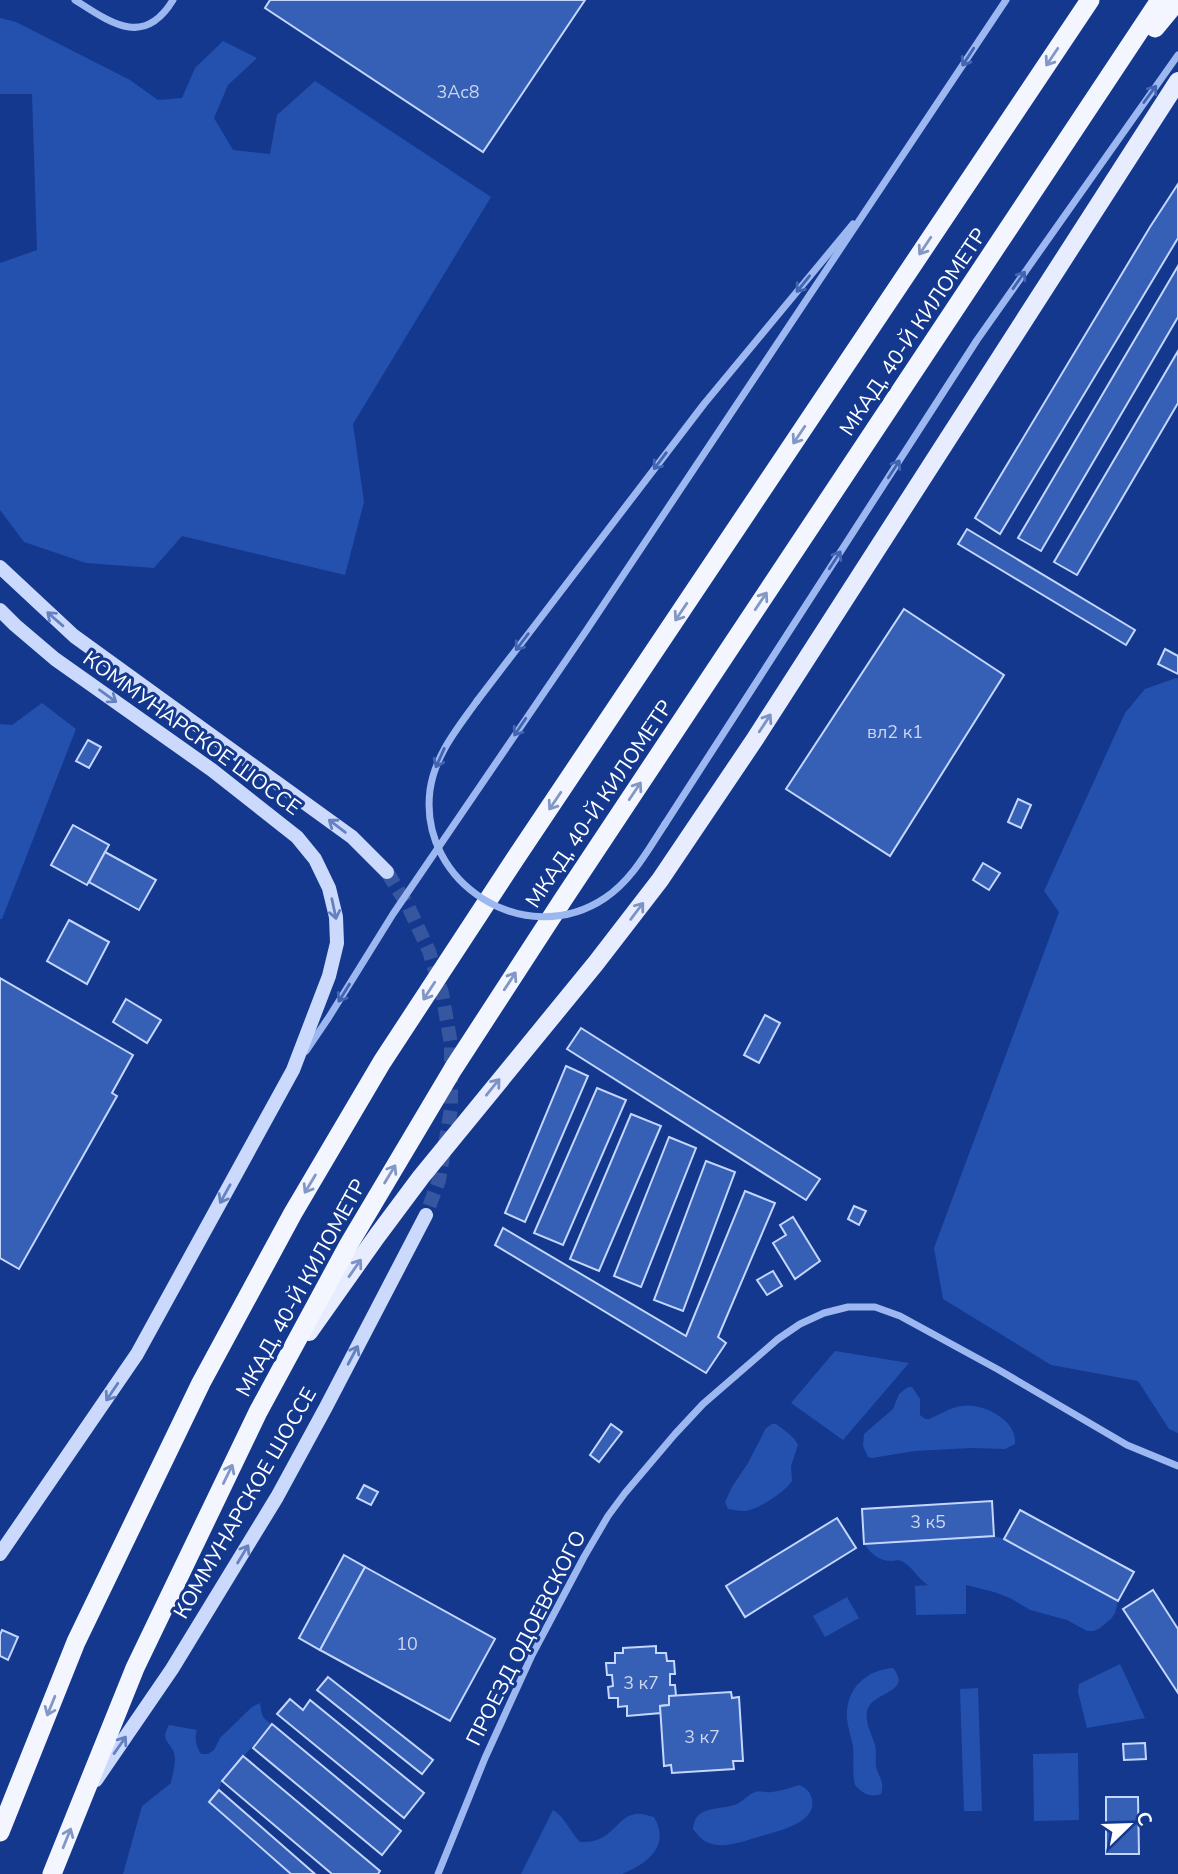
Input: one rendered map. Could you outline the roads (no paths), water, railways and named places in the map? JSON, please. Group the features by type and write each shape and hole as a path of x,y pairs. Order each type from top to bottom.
{"highway":[{"name":"МКАД, 40-Й КИЛОМЕТР","path":"0,1832 76,1642 201,1383 293,1213 382,1062 1090,0"},
{"name":"МКАД, 40-Й КИЛОМЕТР","path":"52,1874 135,1668 258,1412 348,1244 453,1069 564,898 1160,0"},
{"path":"1072,133 1178,0"}],"main road":[{"path":"273,1384 421,1177 596,964 660,880 755,739 1178,81"},
{"name":"КОММУНАРСКОЕ ШОССЕ","path":"0,567 74,636 352,836 387,872"},
{"name":"КОММУНАРСКОЕ ШОССЕ","path":"0,610 55,659 212,770 297,837 315,859 329,888 336,916 337,943 329,976 293,1070 138,1354 0,1554"},
{"name":"КОММУНАРСКОЕ ШОССЕ","path":"81,1801 172,1669 271,1507 426,1215"}],"street":[{"path":"75,0 116,25 128,28 149,25 158,19 173,0"},
{"path":"293,1070 393,915 586,631 1006,0"},
{"path":"877,194 704,404 477,701 441,753 430,790 432,830 439,849 454,874 475,895 492,905 529,916 569,914 605,898 633,871 977,340 1178,55"},
{"name":"ПРОЕЗД ОДОЕВСКОГО","path":"438,1874 485,1758 532,1655 608,1516 703,1404 778,1339 800,1324 824,1313 848,1307 875,1307 900,1316 1128,1445 1178,1466"}],"tunnel":[{"path":"387,872 408,906 429,951 442,993 451,1044 451,1109 439,1180 426,1215"}]}
